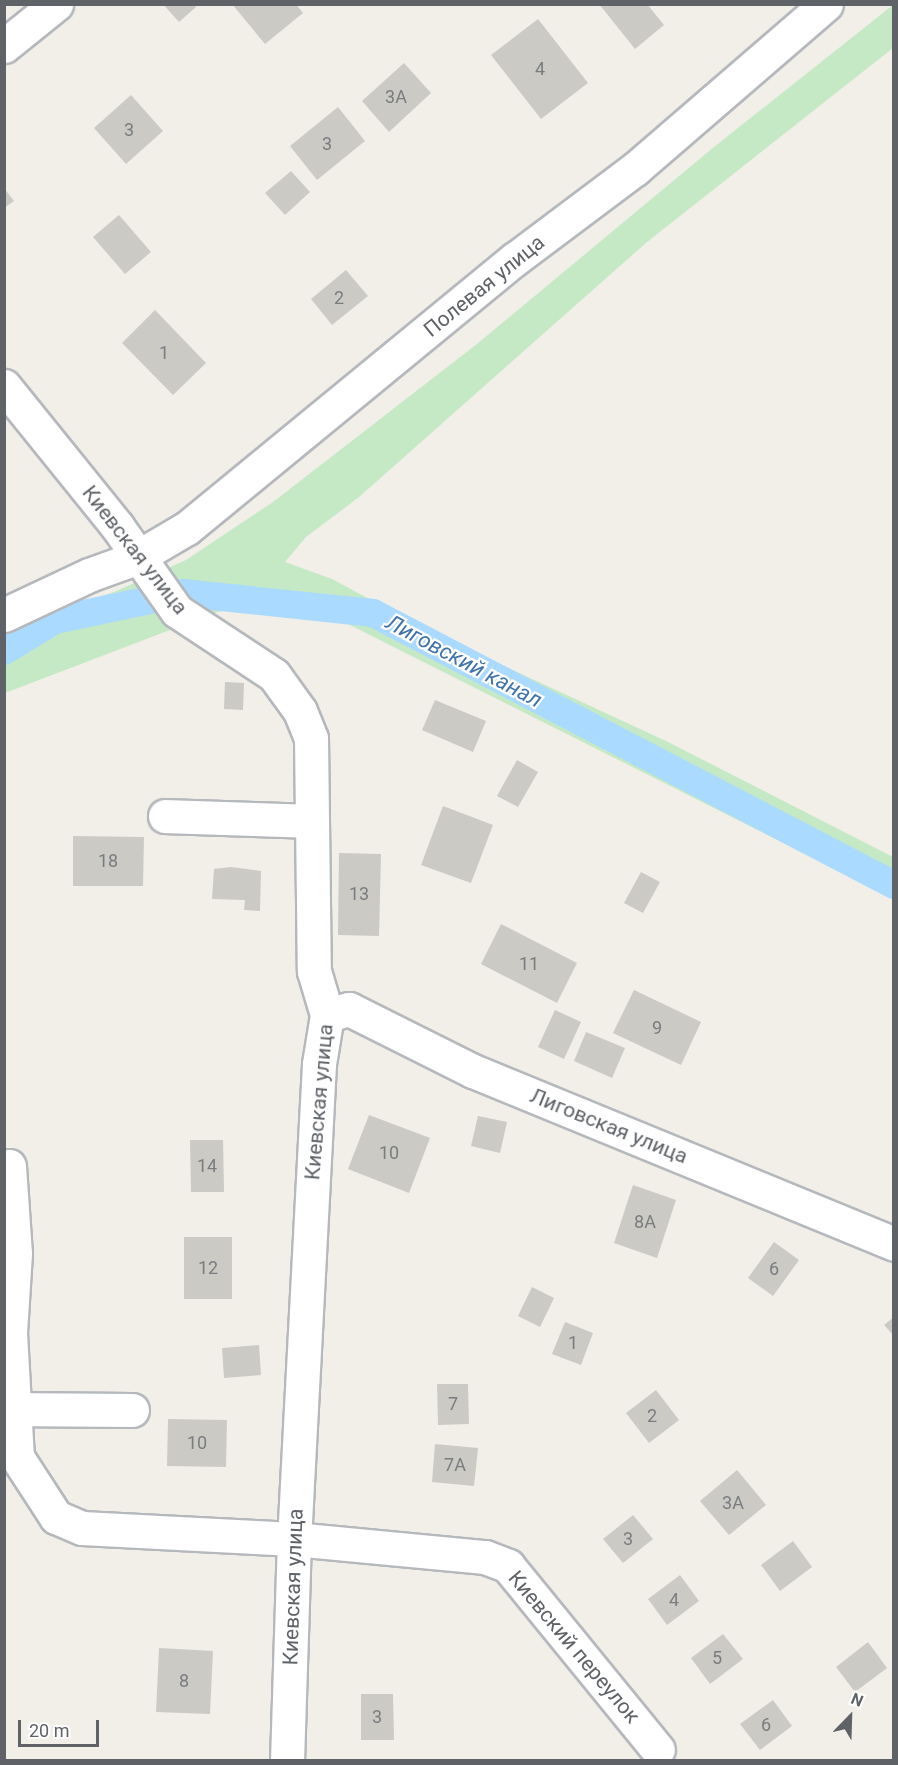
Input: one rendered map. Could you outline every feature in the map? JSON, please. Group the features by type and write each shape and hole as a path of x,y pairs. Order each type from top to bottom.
{"street":[{"path":"4,46 57,4"},
{"name":"Полевая улица","path":"4,615 89,575 136,558 187,528 515,259 635,169 826,4"},
{"name":"Киевская улица","path":"4,386 117,526 136,558 177,611 274,675 300,711 312,738 314,970 327,1015 319,1064 294,1539 287,1761"},
{"path":"165,816 312,821"},
{"name":"Лиговская улица","path":"327,1015 349,1009 473,1071 894,1244"},
{"name":"Киевский переулок","path":"9,1166 15,1253 9,1333 9,1409 17,1457 56,1517 82,1528 294,1539 485,1557 508,1566 658,1750"},
{"path":"9,1409 132,1410"}],"green space":[{"path":"893,5 893,48 647,242 359,497 306,537 285,562 332,579 433,633 668,742 893,857 893,898 338,619 243,607 217,612 5,693 5,639 45,615 114,592 186,560 273,502 477,344 714,147"}],"building":[{"path":"163,4 194,4 196,7 179,22"},
{"path":"232,4 296,4 303,13 265,44"},
{"path":"599,4 647,4 664,25 635,49"},
{"path":"538,19 588,83 541,119 491,55"},
{"path":"404,63 431,93 389,132 362,101"},
{"path":"131,95 163,131 126,164 94,128"},
{"path":"338,107 365,141 317,180 290,146"},
{"path":"291,171 310,192 285,215 265,193"},
{"path":"4,188 14,201 4,208"},
{"path":"119,215 151,252 125,274 93,237"},
{"path":"346,270 368,296 332,325 311,299"},
{"path":"155,310 206,363 173,395 122,343"},
{"path":"225,682 244,683 243,710 224,709"},
{"path":"435,700 486,721 473,752 422,730"},
{"path":"517,760 538,772 518,807 497,796"},
{"path":"443,806 493,825 471,883 421,865"},
{"path":"73,836 144,837 143,886 73,886"},
{"path":"339,853 381,854 379,936 338,935"},
{"path":"231,867 261,871 260,911 244,910 245,900 212,899 214,869"},
{"path":"641,872 660,882 643,913 624,903"},
{"path":"501,924 577,963 557,1003 481,964"},
{"path":"634,990 701,1022 681,1065 613,1033"},
{"path":"555,1010 581,1022 564,1059 538,1047"},
{"path":"586,1032 625,1048 612,1078 574,1061"},
{"path":"369,1115 430,1138 409,1193 348,1169"},
{"path":"478,1116 507,1122 500,1153 471,1146"},
{"path":"190,1140 223,1140 224,1192 191,1192"},
{"path":"633,1185 676,1200 657,1258 614,1243"},
{"path":"184,1237 232,1237 232,1299 184,1299"},
{"path":"774,1242 799,1260 773,1296 748,1278"},
{"path":"532,1287 554,1298 540,1327 518,1316"},
{"path":"894,1317 894,1336 884,1325"},
{"path":"565,1322 593,1333 581,1365 552,1354"},
{"path":"259,1345 261,1375 224,1378 222,1348"},
{"path":"437,1384 468,1384 469,1424 438,1425"},
{"path":"656,1390 679,1420 649,1443 626,1413"},
{"path":"168,1419 227,1420 226,1467 167,1466"},
{"path":"435,1444 478,1448 474,1486 432,1482"},
{"path":"737,1470 766,1505 729,1535 700,1501"},
{"path":"633,1515 653,1539 623,1563 603,1539"},
{"path":"793,1541 812,1567 780,1591 761,1565"},
{"path":"680,1575 699,1601 667,1625 648,1599"},
{"path":"723,1634 743,1659 710,1684 691,1658"},
{"path":"868,1642 887,1668 855,1692 836,1667"},
{"path":"159,1648 213,1651 210,1714 156,1712"},
{"path":"361,1694 393,1694 394,1740 361,1740"},
{"path":"773,1700 792,1726 760,1750 740,1724"}],"waterway":[{"name":"Лиговский канал","path":"4,651 55,620 183,593 373,613 894,885"}]}
